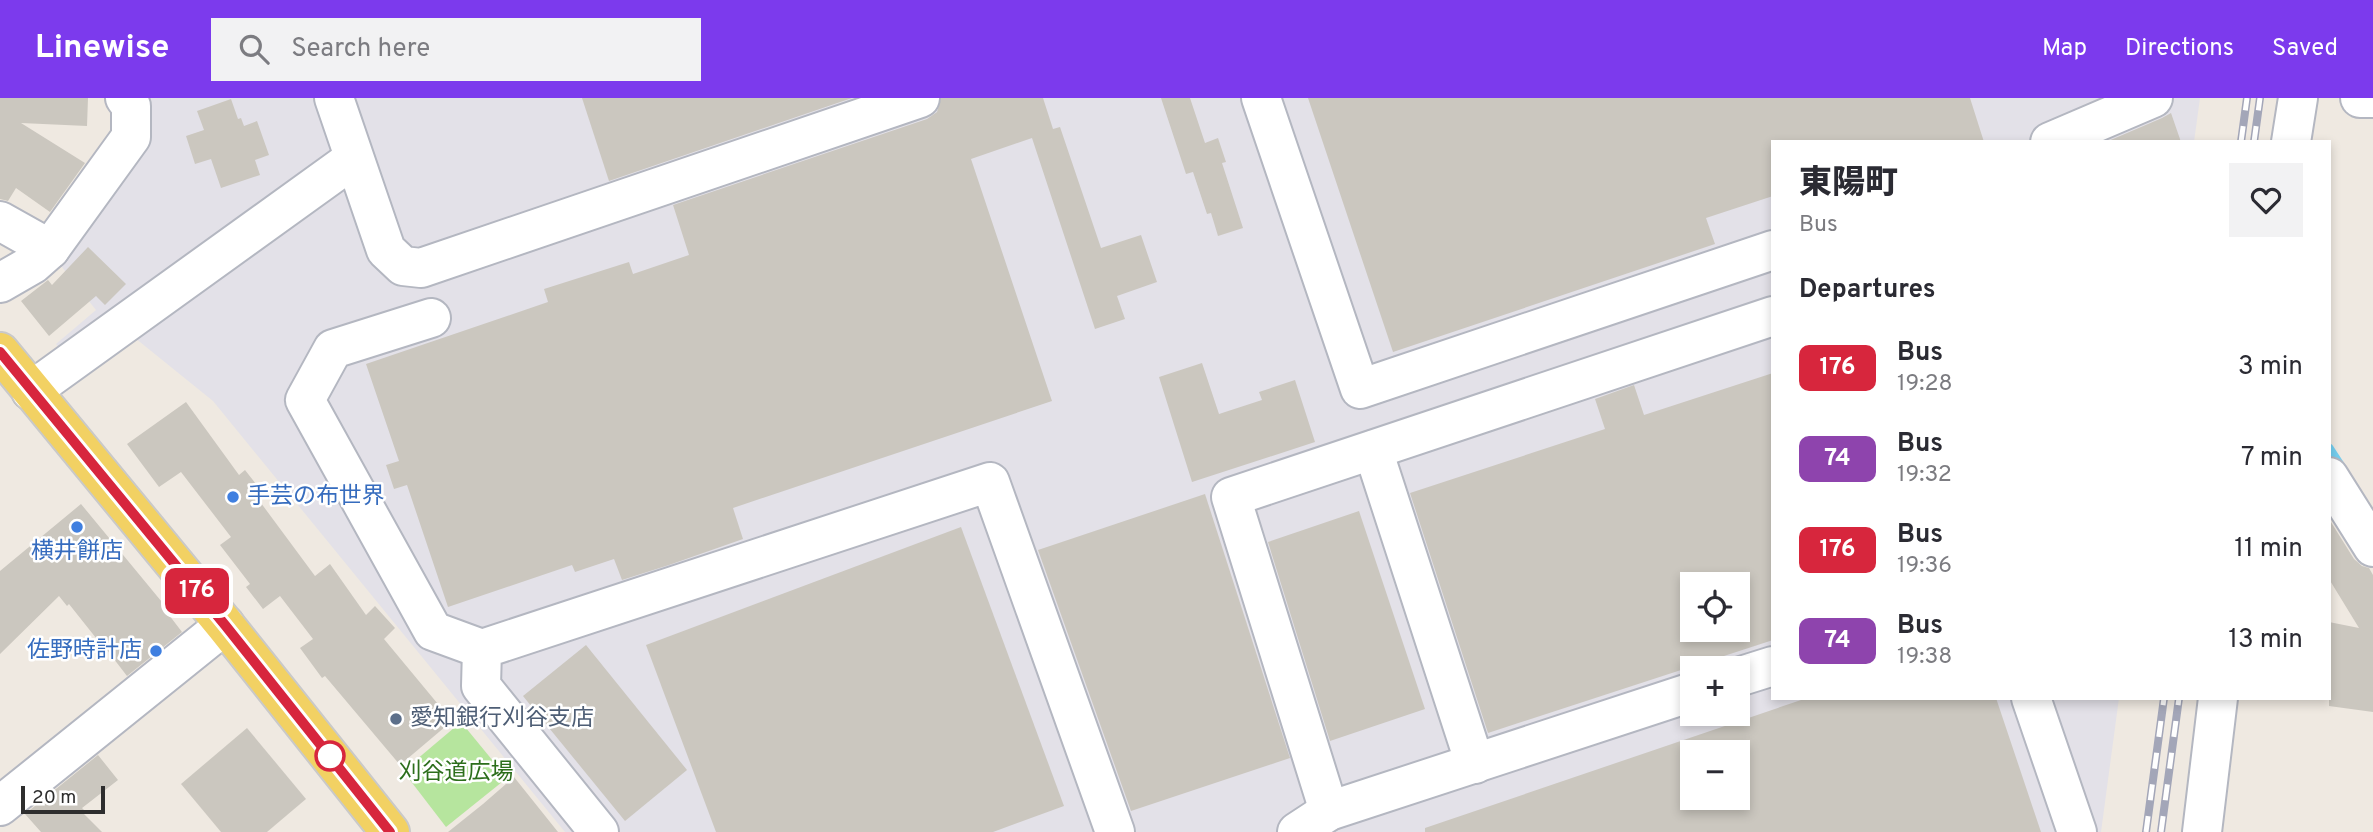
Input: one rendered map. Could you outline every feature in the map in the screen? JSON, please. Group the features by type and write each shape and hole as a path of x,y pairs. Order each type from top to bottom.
{"main road":[{"path":"0,352 225,625 390,832"}],"street":[{"path":"0,283 33,264 50,249 131,137 131,106 125,98"},
{"path":"334,98 386,250 403,266 421,268 920,98"},
{"path":"1261,98 1360,389 1771,251"},
{"path":"2055,140 2153,98"},
{"path":"2291,140 2298,98"},
{"path":"2360,98 2373,98"},
{"path":"32,391 353,159"},
{"path":"0,221 50,249"},
{"path":"1680,696 1475,764 1311,825 1231,497 1771,317"},
{"path":"432,318 333,349 306,400 433,631 482,649 990,482 1115,832"},
{"path":"1373,450 1475,764"},
{"path":"2331,480 2373,547"},
{"path":"0,806 225,625"},
{"path":"482,649 481,686 599,832"},
{"path":"1750,673 1771,667"},
{"path":"2032,700 2077,832"},
{"path":"2202,832 2218,700"},
{"path":"0,823 9,832"}],"shaded area":[{"path":"139,98 2200,98 2194,140 1771,140 1771,700 2119,700 2101,832 565,832 213,401 135,338 83,378 56,344 96,310 54,257"}],"green space":[{"name":"刈谷道広場","path":"461,722 507,778 446,827 403,771"}],"building":[{"path":"0,98 88,98 87,126 21,123 85,163 50,212 16,188 8,201 0,199"},
{"path":"582,98 852,98 609,181"},
{"path":"941,98 1043,98 1053,129 1060,127 1101,248 1141,235 1157,282 1117,296 1125,319 1095,329 1032,138 971,159 1052,401 733,508 743,539 669,565 622,580 614,559 575,572 572,565 448,607 407,485 394,489 386,465 399,461 366,364 548,302 544,289 629,262 633,274 689,255 673,205 927,119 937,112"},
{"path":"1161,98 1190,98 1205,143 1218,138 1226,162 1222,163 1243,228 1218,236 1211,213 1207,214 1193,172 1186,174"},
{"path":"1308,98 1970,98 1983,140 1771,140 1771,197 1706,218 1715,244 1393,352"},
{"path":"231,99 238,119 241,118 244,126 257,121 269,155 255,160 260,175 221,188 211,159 195,164 186,136 204,130 197,111"},
{"path":"2171,113 2180,140 2111,140"},
{"path":"88,247 126,284 105,305 96,296 49,336 21,301 48,280 52,285"},
{"path":"1202,363 1219,414 1262,400 1259,392 1295,380 1315,442 1192,482 1159,377"},
{"path":"1771,374 1771,641 1724,656 1680,656 1680,670 1488,733 1410,493 1605,429 1595,399 1634,385 1644,415"},
{"path":"186,402 239,475 245,470 264,494 258,499 315,576 330,564 366,615 375,606 395,628 384,639 452,721 400,765 325,676 322,678 300,648 313,639 280,596 263,609 246,587 250,584 220,545 231,537 181,472 159,487 127,444"},
{"path":"1205,494 1290,758 1131,811 1038,550"},
{"path":"81,504 171,613 169,615 182,632 127,676 69,604 67,606 59,596 0,654 0,571"},
{"path":"1359,511 1425,709 1330,741 1268,542"},
{"path":"2331,522 2354,559 2369,568 2373,575 2373,712 2329,706 2331,622 2359,628 2331,582"},
{"path":"961,527 1064,806 993,832 716,832 646,645"},
{"path":"586,645 687,770 625,821 523,696"},
{"path":"1801,700 1997,700 2041,832 1425,832 1425,828 1680,741 1680,810 1750,810 1750,740 1684,740 1725,726 1750,726 1750,717"},
{"path":"247,728 306,799 267,832 221,832 181,784"},
{"path":"98,755 118,780 82,808 86,812 84,814 102,832 41,832 25,814"},
{"path":"514,777 558,832 448,832 483,804"}],"waterway":[{"path":"2331,451 2342,468"}],"railway":[{"path":"2241,140 2247,98"},
{"path":"2254,140 2260,98"},
{"path":"2146,832 2164,700"},
{"path":"2161,832 2179,700"}],"bus line":[{"name":"176","path":"0,352 225,625 390,832"}],"place":[{"name":"手芸の布世界","path":"233,497"},
{"name":"横井餅店","path":"77,527"},
{"name":"佐野時計店","path":"156,651"},
{"name":"愛知銀行刈谷支店","path":"396,719"}]}
